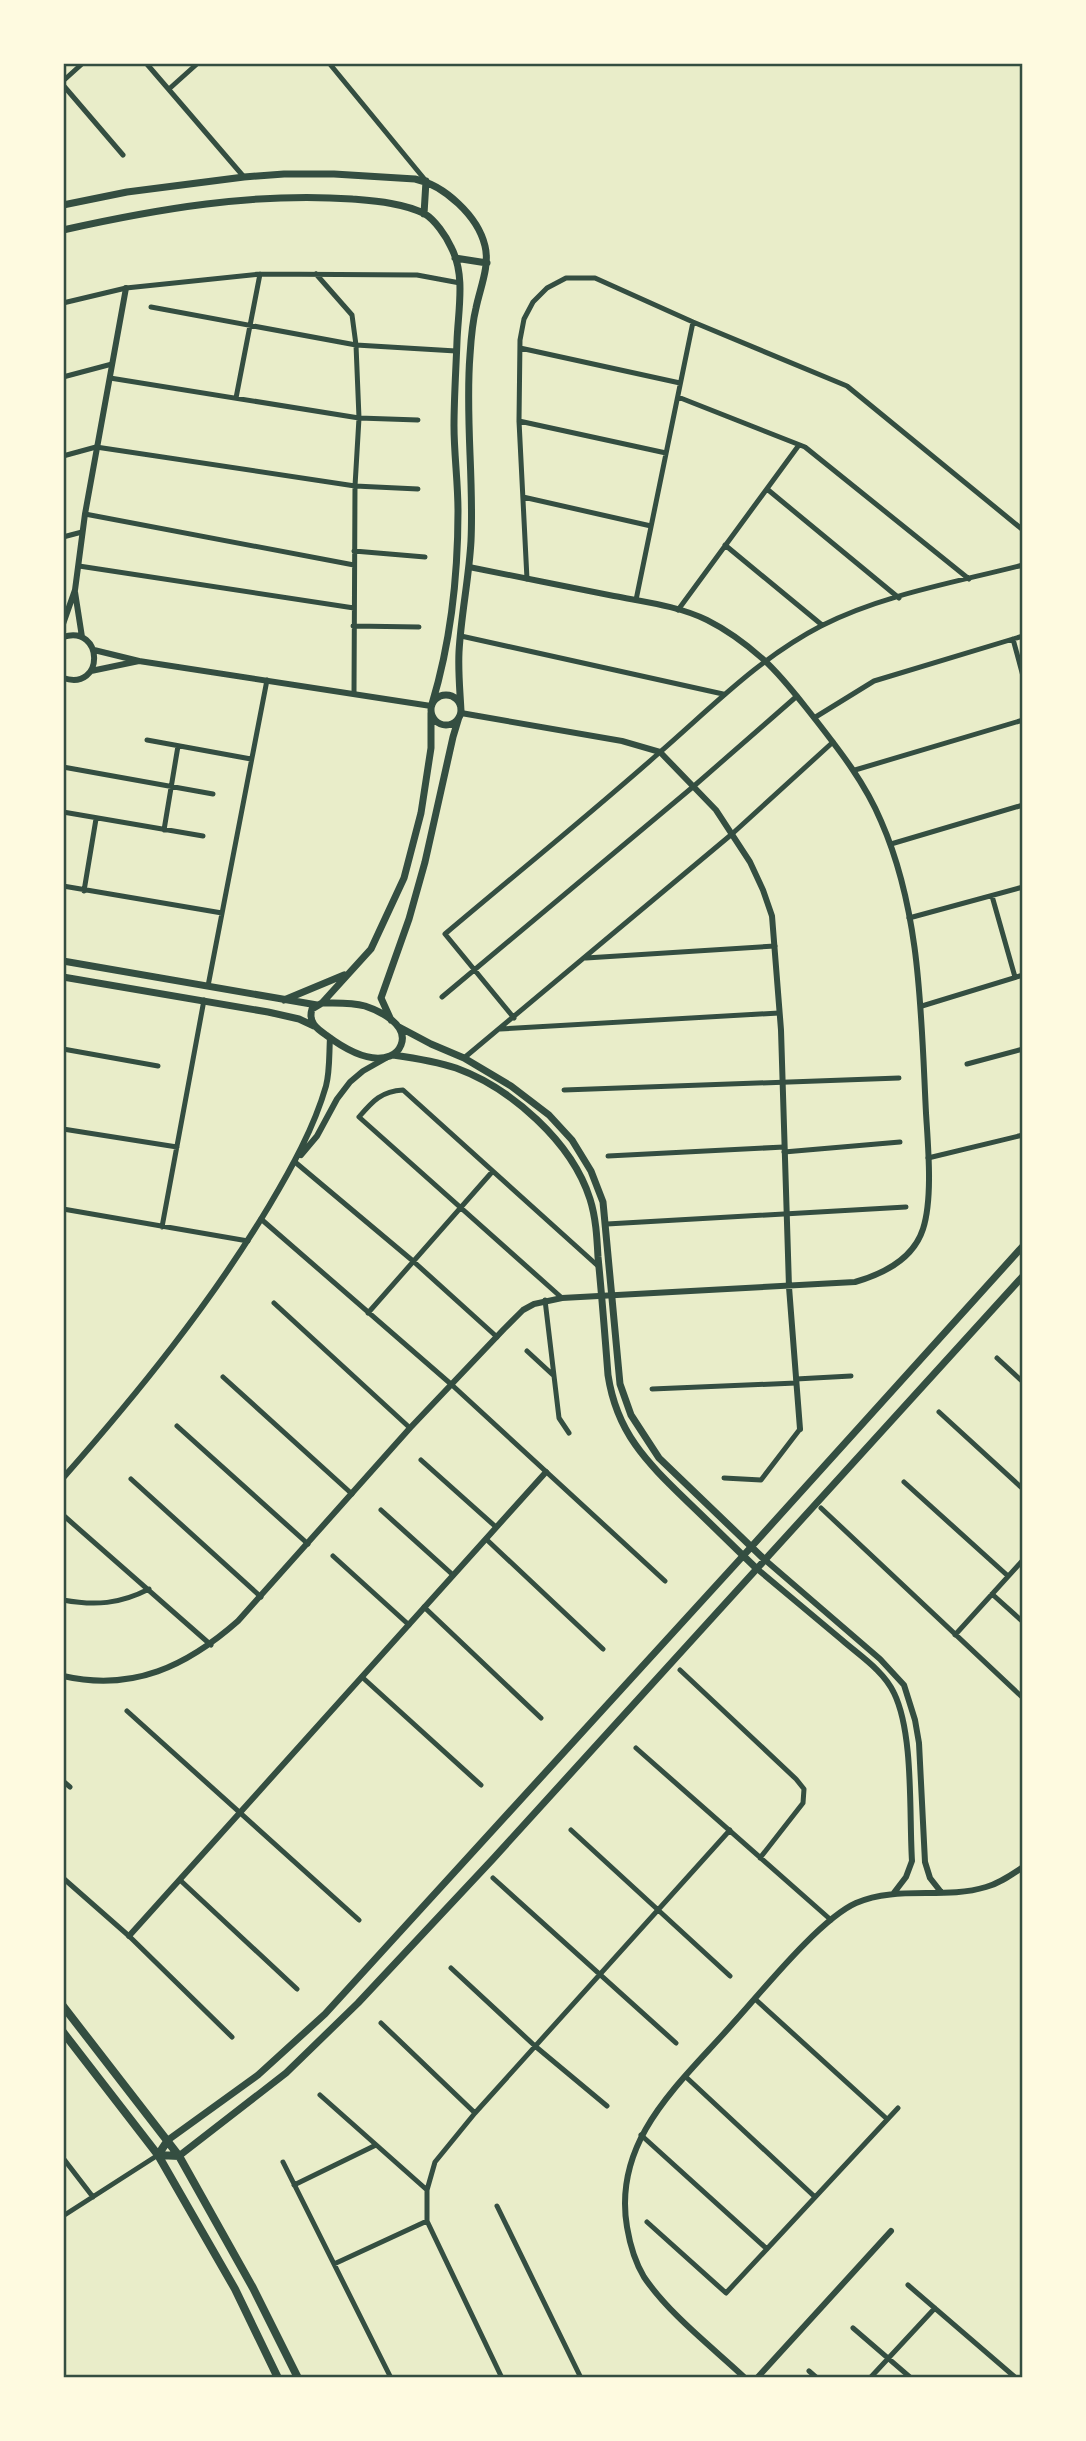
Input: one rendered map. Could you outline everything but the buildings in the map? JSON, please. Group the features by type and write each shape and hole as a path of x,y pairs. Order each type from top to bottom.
{"main road":[{"path":"63,205 127,192 244,177 284,174 404,177 426,181 453,199 481,234 486,247 487,262 472,329 469,362 472,504 469,567 461,636 460,714 422,874 381,998 391,1020"},
{"path":"424,214 426,181"},
{"path":"63,230 183,207 271,198 369,201 402,206 424,214 442,232 452,248 460,283 454,428 457,565 447,651 432,708 431,748 421,813 404,878 371,949 311,1013 314,1026"},
{"path":"455,258 487,262"},
{"path":"442,696 451,696 458,702 460,714 453,723 444,725 436,721 432,708 442,696"},
{"path":"63,961 284,1000 365,1006 431,1044 464,1058 524,1095 561,1127 579,1151 603,1202 623,1396 640,1433 659,1458 764,1559"},
{"path":"284,1000 348,973"},
{"path":"63,977 286,1016 314,1026 362,1055 431,1061 458,1069 508,1097 537,1119 560,1145 578,1173 590,1199 600,1267 608,1375 613,1401 633,1443 652,1466 756,1568"},
{"path":"390,1056 399,1049 402,1040 399,1027"},
{"path":"458,1069 464,1058"},
{"path":"158,2155 168,2140 258,2075 325,2014 1023,1246"},
{"path":"158,2155 179,2156 250,2103 330,2032 482,1870 1023,1276"},
{"path":"604,1331 616,1331"},
{"path":"468,1858 482,1870"},
{"path":"63,2006 179,2156 253,2288 298,2378"},
{"path":"63,2032 158,2155 235,2289 278,2378"}],"street":[{"path":"83,63 63,83 122,155"},
{"path":"146,63 244,177"},
{"path":"169,89 198,63"},
{"path":"329,63 426,181"},
{"path":"63,303 125,288 261,274 417,275 460,283"},
{"path":"236,398 261,274"},
{"path":"316,274 352,315 356,345 359,418 355,486 354,694"},
{"path":"527,579 519,421 520,348 524,319 533,302 547,288 566,278 595,278 847,386 1023,530"},
{"path":"63,624 75,590 96,447 125,288"},
{"path":"151,307 356,345 456,351"},
{"path":"636,600 693,322"},
{"path":"520,348 680,383"},
{"path":"63,377 112,364"},
{"path":"110,378 359,418 418,420"},
{"path":"678,397 799,445 969,579"},
{"path":"519,421 666,453"},
{"path":"678,610 799,445"},
{"path":"63,456 96,447 355,486 418,489"},
{"path":"766,489 899,597"},
{"path":"523,497 651,526"},
{"path":"85,514 354,565"},
{"path":"63,537 82,532"},
{"path":"725,545 822,625"},
{"path":"354,551 425,557"},
{"path":"514,1018 445,934 660,752 723,694 765,661 822,625 850,613 899,597 1023,565"},
{"path":"79,566 354,608"},
{"path":"63,1676 113,1681 141,1676 172,1667 211,1645 261,1597 410,1429 523,1310 545,1300 562,1298 855,1282 873,1277 901,1261 918,1240 923,1229 927,1206 928,1158 922,1006 909,918 891,844 881,818 855,769 797,696 765,661 705,619 636,600 469,567"},
{"path":"75,590 82,637"},
{"path":"354,626 419,627"},
{"path":"461,636 723,694"},
{"path":"814,718 874,681 1023,636"},
{"path":"63,637 82,637 94,650 139,662 432,708"},
{"path":"1013,639 1023,676"},
{"path":"91,671 94,650"},
{"path":"63,684 79,680 91,671 139,662"},
{"path":"63,678 72,681"},
{"path":"208,986 267,680"},
{"path":"443,997 797,696"},
{"path":"460,714 622,741 660,752 716,810 750,862 772,916 779,1013 789,1287 800,1429 761,1480 724,1478"},
{"path":"855,769 1023,720"},
{"path":"147,740 251,759"},
{"path":"464,1058 732,834 833,742"},
{"path":"164,830 178,746"},
{"path":"63,767 213,794"},
{"path":"891,844 1023,805"},
{"path":"63,812 203,836"},
{"path":"84,891 96,819"},
{"path":"63,886 222,913"},
{"path":"909,918 1023,887"},
{"path":"992,896 1015,977"},
{"path":"585,958 775,946"},
{"path":"922,1006 1023,975"},
{"path":"162,1227 204,1000"},
{"path":"500,1029 779,1013"},
{"path":"63,1478 104,1432 187,1326 228,1273 248,1241 295,1162 325,1088 330,1038"},
{"path":"63,1049 158,1066"},
{"path":"967,1064 1023,1049"},
{"path":"295,1162 317,1136 350,1082 363,1071 390,1056"},
{"path":"564,1090 899,1078"},
{"path":"562,1298 359,1117 378,1096 402,1090 600,1267"},
{"path":"63,1129 177,1147"},
{"path":"928,1158 1023,1135"},
{"path":"608,1156 900,1142"},
{"path":"295,1162 413,1261 497,1337"},
{"path":"368,1313 492,1172"},
{"path":"607,1224 906,1207"},
{"path":"63,1209 248,1241"},
{"path":"261,1219 452,1385 665,1581"},
{"path":"545,1300 559,1418 569,1433"},
{"path":"274,1303 410,1429"},
{"path":"527,1352 554,1376"},
{"path":"997,1358 1023,1382"},
{"path":"652,1389 851,1376"},
{"path":"223,1377 352,1494"},
{"path":"939,1412 1023,1489"},
{"path":"177,1426 308,1544"},
{"path":"421,1460 496,1527"},
{"path":"129,1936 546,1472"},
{"path":"131,1479 261,1597"},
{"path":"904,1482 1008,1576"},
{"path":"821,1508 1023,1698"},
{"path":"381,1510 453,1575"},
{"path":"63,1515 211,1645"},
{"path":"486,1539 603,1649"},
{"path":"334,1556 409,1625"},
{"path":"764,1559 880,1659 904,1685 919,1743 922,1839 928,1870 941,1892"},
{"path":"955,1635 1023,1560"},
{"path":"756,1568 862,1657 893,1690 900,1707 905,1734 912,1861 906,1877 893,1894"},
{"path":"63,1600 84,1604 112,1604 149,1589"},
{"path":"992,1594 1023,1622"},
{"path":"424,1607 541,1718"},
{"path":"680,1670 804,1789 803,1803 760,1857"},
{"path":"362,1677 481,1785"},
{"path":"127,1711 359,1920"},
{"path":"636,1748 831,1920"},
{"path":"63,1781 70,1787"},
{"path":"570,1830 730,1976"},
{"path":"502,2378 426,2221 427,2190 435,2162 475,2113 730,1830"},
{"path":"911,1840 916,1844 922,1839"},
{"path":"745,2378 664,2301 637,2263 630,2244 625,2194 628,2169 641,2135 652,2117 686,2077 755,1999 831,1920 856,1903 893,1894 984,1888 999,1883 1023,1867"},
{"path":"63,1878 129,1936 232,2037"},
{"path":"493,1878 676,2043"},
{"path":"180,1880 297,1989"},
{"path":"451,1968 535,2046 607,2106"},
{"path":"755,1999 887,2119"},
{"path":"381,2023 475,2113"},
{"path":"686,2077 815,2197"},
{"path":"320,2095 427,2190"},
{"path":"647,2222 726,2293 898,2108"},
{"path":"641,2135 767,2249"},
{"path":"294,2185 376,2145"},
{"path":"63,2216 158,2155"},
{"path":"63,2158 93,2197"},
{"path":"283,2162 391,2378"},
{"path":"497,2206 581,2378"},
{"path":"334,2264 426,2221"},
{"path":"757,2378 891,2231"},
{"path":"908,2285 1016,2378"},
{"path":"870,2378 935,2308"},
{"path":"853,2328 911,2378"},
{"path":"809,2371 817,2378"}]}
